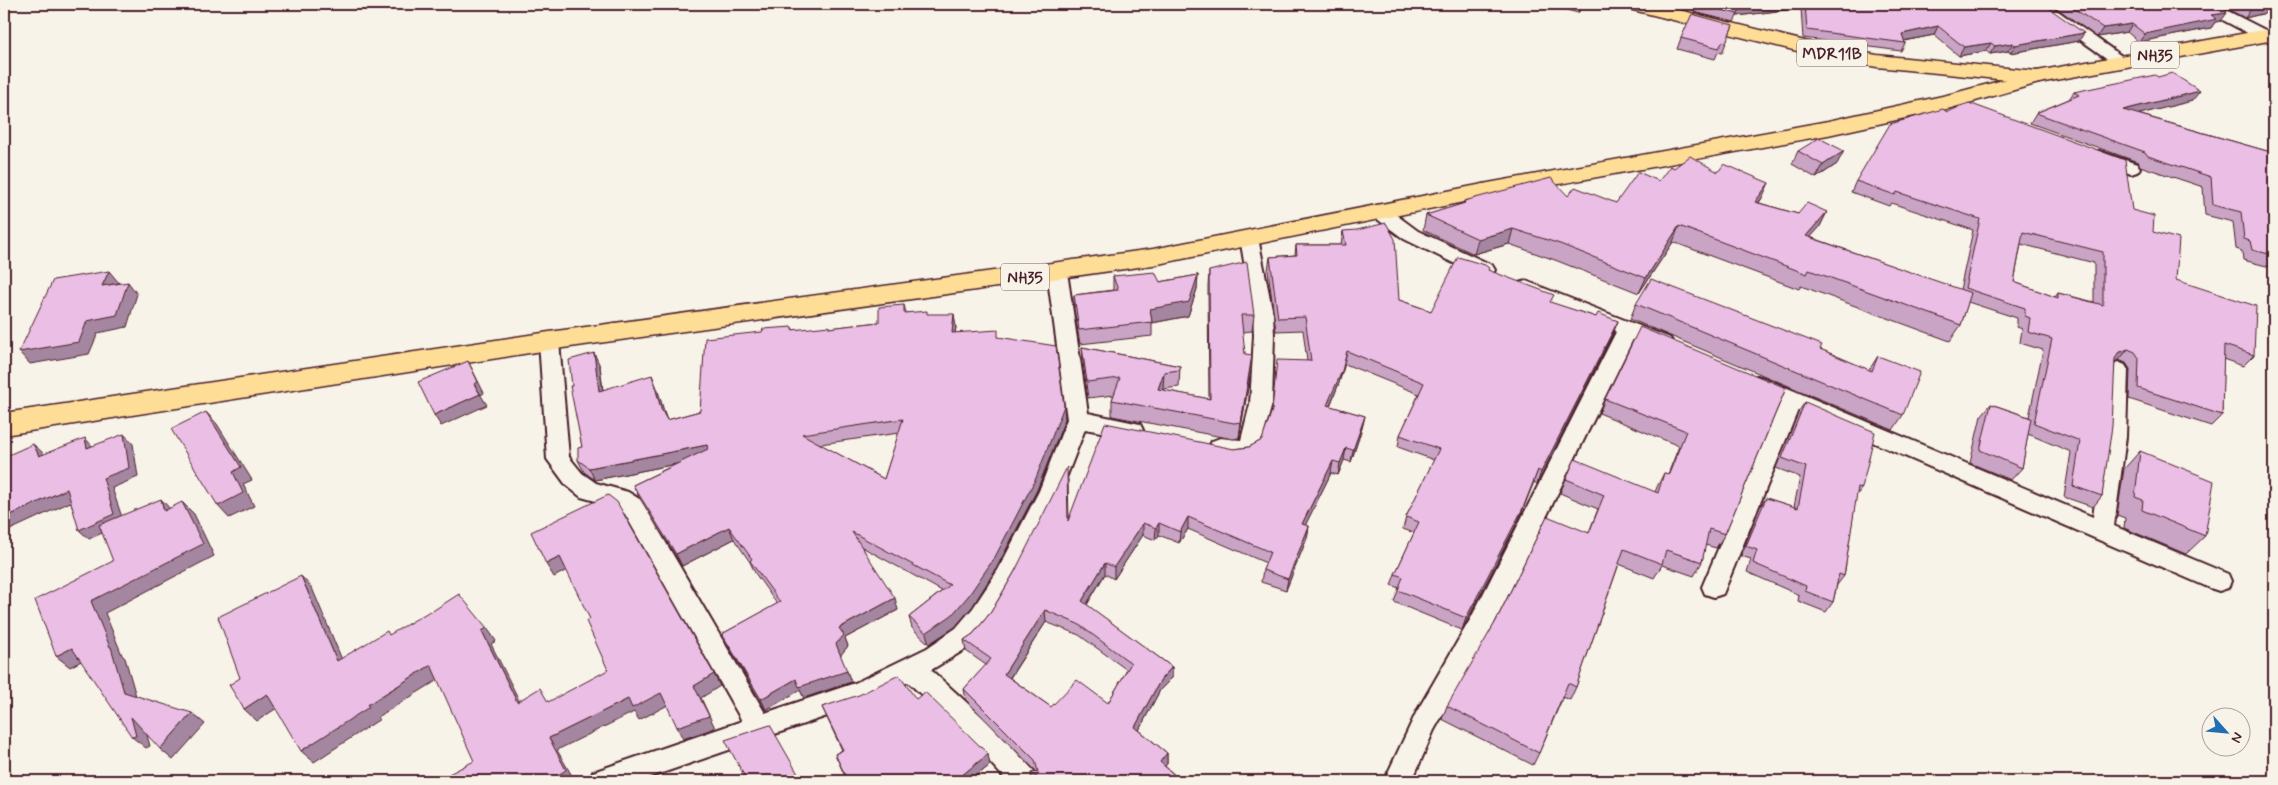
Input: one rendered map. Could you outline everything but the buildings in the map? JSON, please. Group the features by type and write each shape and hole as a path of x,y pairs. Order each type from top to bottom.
{"main road":[{"name":"MDR11B","path":"1632,4 1821,51 1877,61 2036,77"},
{"name":"NH35","path":"4,424 549,341 1057,272 1249,238 1828,128 1951,101 2036,77 2268,34"}],"street":[{"path":"2038,4 2122,62"},
{"path":"2203,4 2268,34"},
{"path":"1951,101 1978,111"},
{"path":"2086,151 2131,168"},
{"path":"1380,212 1411,235 1512,282 1685,352"},
{"path":"1204,444 1233,450 1247,448 1254,438 1261,404 1264,335 1263,314 1249,238"},
{"path":"603,781 862,692 936,656 965,636 982,615 1006,577 1050,492 1078,419 1057,272"},
{"path":"1399,779 1425,722 1480,626 1628,329"},
{"path":"549,341 558,459 574,479 589,491 620,498 633,507 759,727"},
{"path":"2102,532 2115,437 2118,370"},
{"path":"1739,376 2219,581"},
{"path":"1714,587 1792,399"},
{"path":"1078,419 1156,434"},
{"path":"911,668 979,731 1025,781"}]}
